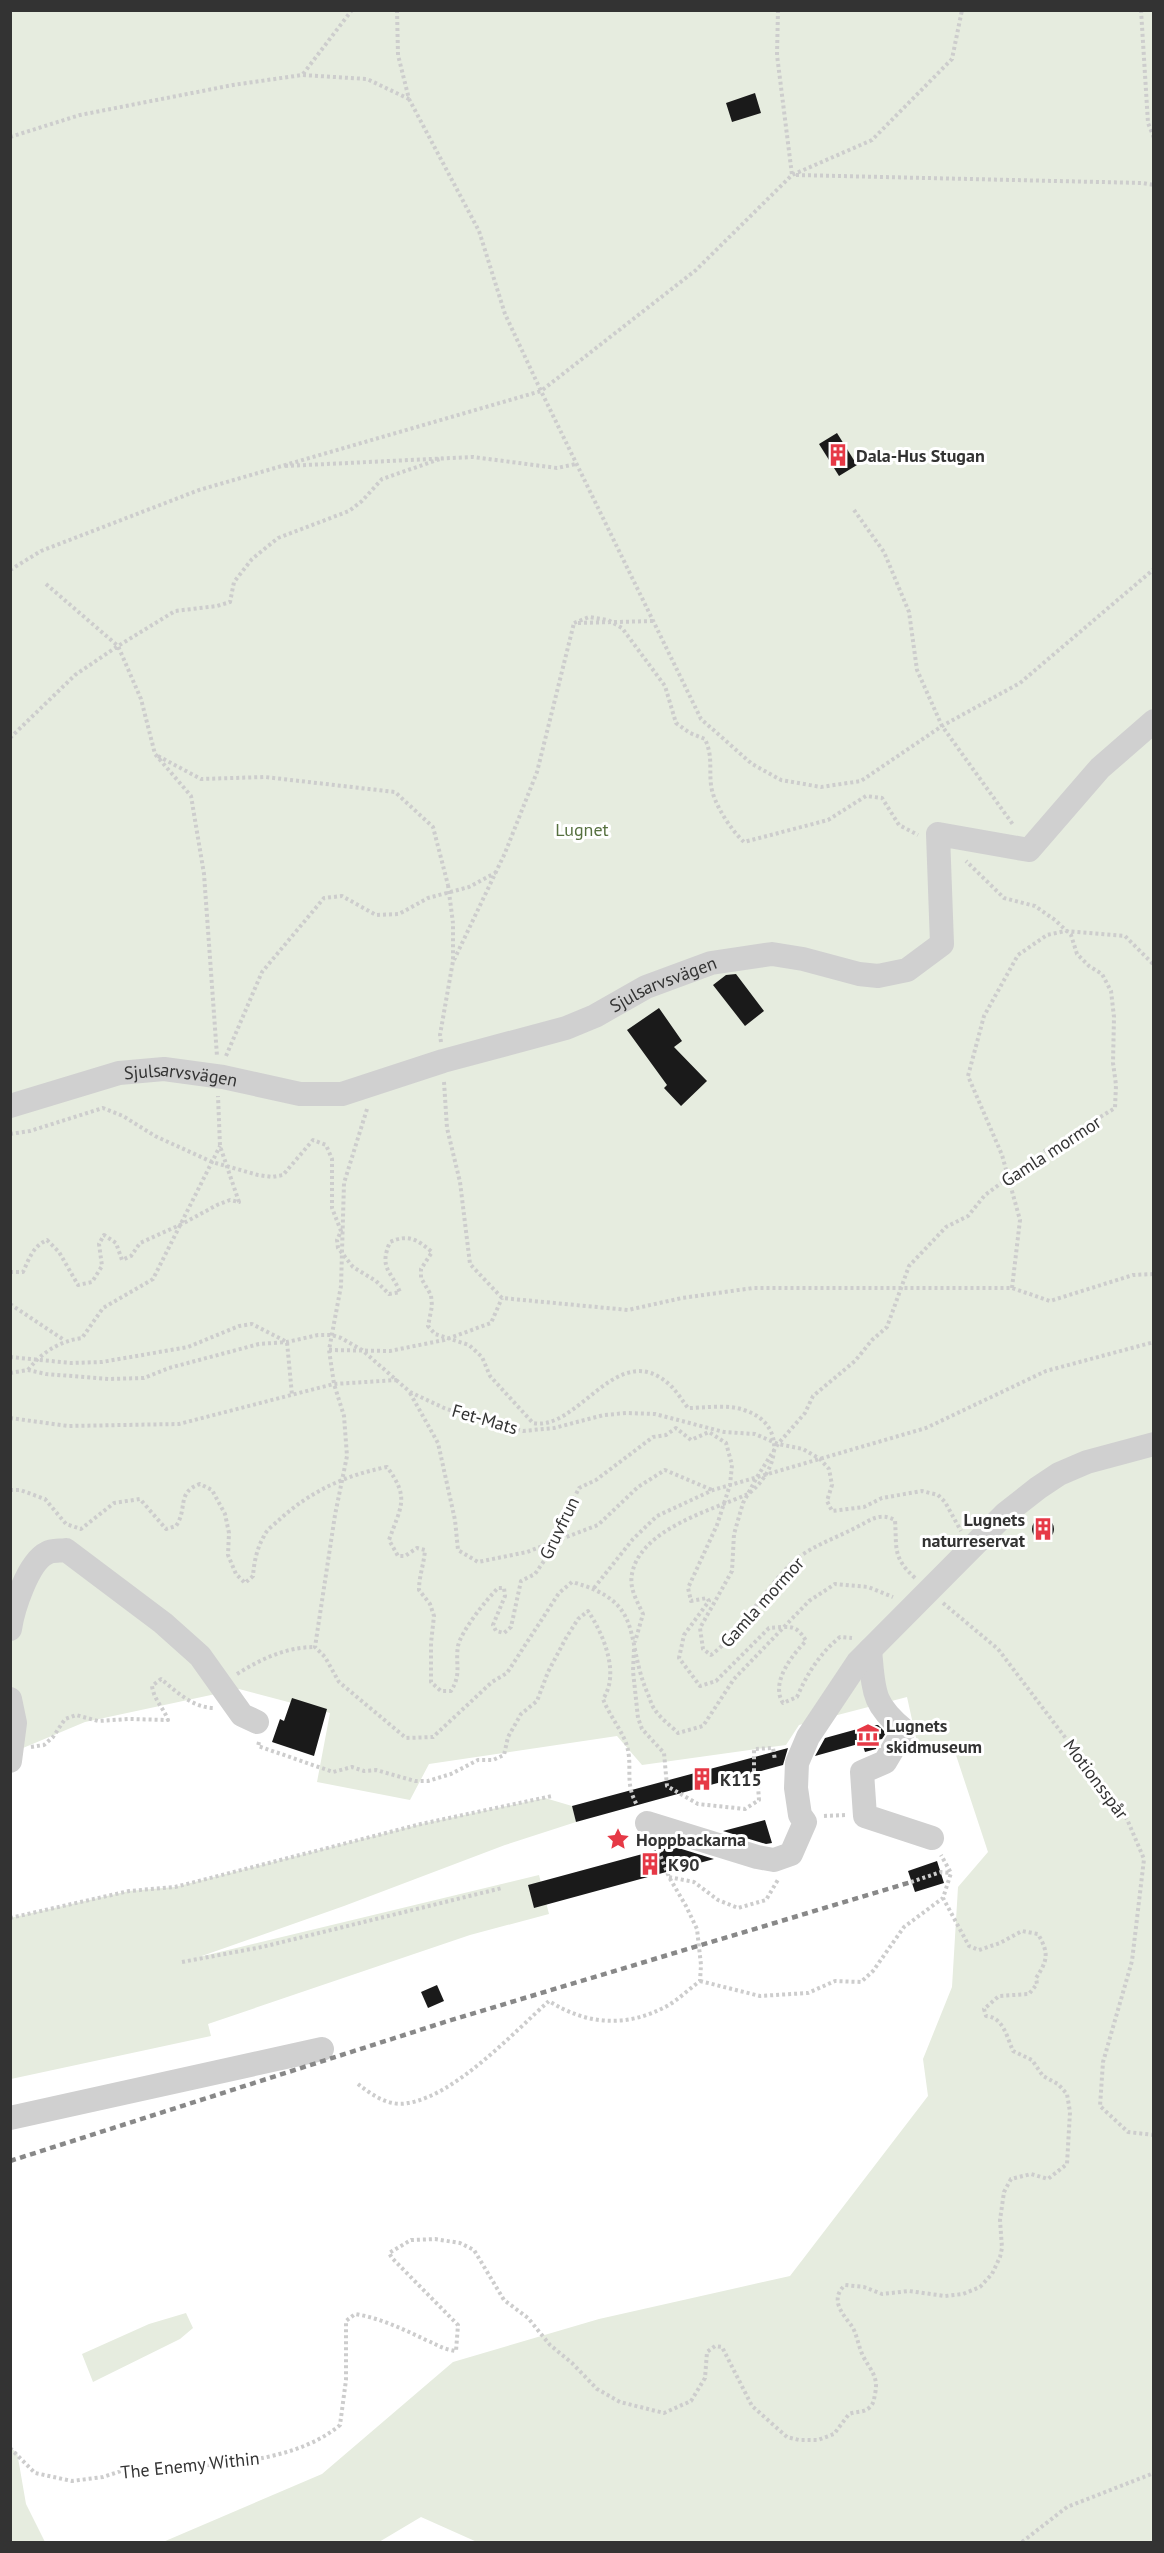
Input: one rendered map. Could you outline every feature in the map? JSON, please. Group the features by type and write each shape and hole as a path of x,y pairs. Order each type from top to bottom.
{"street":[{"path":"938,834 1029,850 1100,768 1154,721"},
{"name":"Sjulsarvsvägen","path":"10,1106 119,1074 164,1069 218,1076 260,1087 321,1095 342,1094 443,1061 566,1028 595,1016 646,987 711,963 772,954 803,959 859,974 878,976 907,970 942,944 938,834"},
{"path":"647,1823 757,1857 774,1860 791,1854 805,1822 800,1815 796,1788 797,1763 808,1737 858,1662 1005,1514 1059,1474 1086,1462 1154,1444"},
{"path":"10,1629 20,1594 33,1565 48,1552 66,1550 163,1623 200,1656 242,1715 257,1722"},
{"path":"870,1650 875,1697 887,1716 904,1730 885,1762 862,1772 865,1816 932,1839"},
{"path":"10,1699 15,1723 12,1753"},
{"path":"10,2118 322,2049"}],"path":[{"path":"302,75 352,10"},
{"path":"397,10 398,55 409,99 479,231 505,314 541,392 701,719 752,764 782,780 821,787 861,781 942,726 1020,683 1154,569"},
{"path":"778,10 777,55 792,174"},
{"path":"10,570 41,551 199,490 541,392 696,270 792,174 872,140 952,59 962,10"},
{"path":"1141,10 1148,123 1154,138"},
{"path":"10,137 80,116 233,85 302,75 367,80 409,99"},
{"path":"792,174 1014,178 1154,185"},
{"path":"278,467 473,457 557,468 576,464"},
{"path":"10,738 75,675 118,646 175,611 217,606 230,602 234,582 252,559 278,538 349,511 363,501 382,479 443,458"},
{"path":"854,510 884,552 909,612 917,670 942,726 1029,850"},
{"path":"10,1272 23,1272 31,1253 38,1244 47,1240 59,1251 78,1285 92,1282 102,1266 99,1244 104,1235 116,1243 122,1260 131,1256 140,1243 217,1205 230,1200 239,1202 220,1146 215,1004 204,874 191,796 155,754 141,699 118,646 46,584"},
{"path":"574,623 589,617 608,620 622,628 665,686 676,723 690,733 705,739 712,754 711,789 732,831 744,842 828,820 866,796 882,798 899,825 910,833 922,836 938,834"},
{"path":"574,623 653,621"},
{"path":"453,961 495,873 537,772 574,623"},
{"path":"155,754 201,779 265,777 395,792 433,827 448,885 453,923 453,961 440,1035"},
{"name":"Gamla mormor","path":"921,1598 900,1564 896,1552 895,1520 885,1515 872,1518 826,1541 794,1561 754,1606 723,1646 711,1655 703,1649 700,1628 732,1570 734,1534 748,1494 774,1449 775,1442 805,1413 813,1396 855,1361 872,1340 887,1327 899,1288 909,1266 929,1242 946,1227 968,1216 985,1195 1046,1150 1115,1108 1114,1017 1111,991 1102,974 1089,966 1077,954 1071,935 1055,920 1035,906 1004,898 963,858"},
{"path":"218,1076 262,972 324,898 342,896 376,915 399,914 428,898 469,886 495,873"},
{"path":"1012,1288 1020,1220 1002,1155 969,1076 984,1016 1018,955 1047,935 1065,931 1125,936 1154,965"},
{"path":"443,1061 447,1128 460,1182 471,1264 502,1298 628,1310 682,1298 753,1288 1012,1288 1050,1301 1133,1275 1154,1274"},
{"path":"315,1647 347,1456 344,1426 329,1350 342,1286 344,1183 374,1084"},
{"path":"10,1134 39,1128 103,1108 212,1162 272,1177 284,1175 313,1140 326,1145 332,1159 332,1208 341,1231 337,1240 342,1256 389,1294 400,1292 387,1269 384,1256 390,1242 401,1237 418,1240 432,1252 421,1269 421,1278 431,1295 432,1306 428,1326 435,1334 469,1345 482,1357 490,1376 533,1423 543,1425 564,1418 615,1377 631,1372 644,1373 655,1376 670,1385 688,1407 746,1410 771,1428 775,1442"},
{"path":"28,1370 36,1359 64,1340 82,1338 103,1308 153,1279 220,1146"},
{"path":"329,1350 390,1351 450,1338 491,1323 502,1298"},
{"path":"10,1304 64,1340"},
{"path":"10,1357 71,1363 142,1356 188,1347 238,1326 252,1324 287,1342"},
{"path":"10,1373 28,1370 46,1374 109,1379 144,1378 169,1368 259,1344 332,1335"},
{"name":"Fet-Mats","path":"332,1335 362,1350 410,1392 444,1408 524,1431 554,1428 627,1413 656,1414 724,1432 755,1434 803,1449 820,1459"},
{"path":"287,1342 292,1395"},
{"path":"594,1588 633,1539 657,1516 713,1490 926,1428 1046,1371 1154,1342"},
{"path":"10,1418 68,1426 179,1424 334,1384 398,1380"},
{"path":"410,1392 438,1443 458,1550 478,1562 527,1552 598,1525 638,1487 665,1470 713,1490"},
{"name":"Gruvfrun","path":"10,1490 20,1490 45,1499 66,1524 81,1529 114,1503 140,1499 166,1529 176,1526 182,1517 183,1498 190,1488 200,1484 212,1490 225,1514 229,1533 228,1555 236,1574 245,1583 253,1576 255,1559 265,1533 315,1492 342,1478 387,1467 400,1485 402,1503 389,1540 398,1556 405,1556 417,1548 424,1550 424,1564 419,1575 419,1590 430,1604 434,1616 431,1682 441,1691 451,1691 457,1681 458,1645 478,1610 498,1588 504,1588 506,1596 493,1625 496,1631 504,1633 511,1627 521,1581 535,1574 555,1541 579,1488 596,1480 653,1437 666,1435 676,1428 691,1440 709,1432 726,1443 732,1465 730,1485 717,1525 688,1588 691,1600 706,1598 709,1601 684,1635 679,1658 699,1686 716,1681 769,1628 784,1627"},
{"path":"774,1449 768,1474 748,1494 669,1528 647,1547 636,1562 632,1575 633,1591 643,1614 635,1642 633,1671 638,1718 642,1729 664,1753 667,1786 698,1804 745,1809 759,1800 754,1774 754,1749 773,1748 777,1768"},
{"path":"820,1459 829,1469 832,1485 827,1501 832,1511 864,1507 882,1498 922,1491 938,1495 945,1502 961,1530 962,1543 967,1551"},
{"path":"221,1685 260,1659 298,1647 315,1647 325,1657 339,1682 406,1738 433,1737 492,1682 507,1673 559,1593 572,1582 594,1588 621,1606 635,1642 642,1680 655,1710 678,1733 703,1726 734,1679 809,1601 835,1584 868,1587 921,1598"},
{"name":"Motionsspår","path":"921,1598 941,1601 998,1649 1127,1819 1144,1859 1132,1961 1103,2062 1100,2106 1128,2132 1154,2136"},
{"path":"257,1722 262,1734 258,1746 333,1772 352,1767 364,1772 375,1770 395,1774 404,1779 428,1781 451,1774 478,1760 493,1760 504,1755 508,1737 521,1714 537,1701 548,1672 566,1638 578,1619 588,1611 604,1642 609,1666 610,1689 603,1699 607,1712 627,1745 630,1792"},
{"path":"784,1627 794,1627 800,1630 806,1641 795,1653 779,1683 780,1698 783,1703 797,1697 807,1674 828,1646 840,1637 857,1639 870,1650"},
{"path":"12,1753 44,1745 53,1737 65,1719 76,1715 98,1721 168,1720 164,1708 154,1697 152,1686 161,1679 179,1695 199,1706 211,1708 236,1704"},
{"path":"10,1918 129,1892 175,1887 422,1824 552,1796"},
{"path":"358,2084 376,2099 407,2104 442,2091 460,2078 549,2001 570,2014 594,2020 633,2020 668,2006 699,1981 701,1965 697,1929 687,1906 669,1877 647,1823"},
{"path":"699,1981 760,1996 808,1993 835,1981 861,1982 873,1971 904,1927 943,1898 951,1873 932,1839"},
{"path":"669,1877 694,1882 718,1900 738,1908 766,1900 780,1876 788,1872"},
{"path":"911,1882 941,1872 951,1873"},
{"path":"182,1962 262,1947 502,1888"},
{"name":"The Enemy Within","path":"10,2448 35,2473 72,2481 103,2477 124,2470 259,2460 326,2437 340,2425 346,2380 346,2322 355,2314 372,2317 428,2340 442,2349 456,2351 458,2325 389,2253 411,2240 435,2239 460,2243 474,2250 504,2300 528,2318 550,2345 572,2363 597,2389 620,2402 664,2413 691,2401 705,2378 707,2352 715,2346 722,2347 752,2406 787,2437 799,2440 818,2440 834,2434 849,2414 865,2411 873,2405 877,2387 876,2375 863,2358 851,2326 840,2311 837,2301 839,2291 845,2285 864,2287 882,2294 909,2290 945,2296 963,2294 980,2287 992,2274 1002,2248 1000,2220 1004,2192 1011,2179 1031,2174 1048,2179 1067,2164 1070,2112 1067,2094 1058,2084 1043,2076 1032,2060 1013,2051 1000,2021 993,2016 986,2016 984,2008 999,1996 1029,1994 1037,1984 1036,1978 1046,1964 1046,1947 1038,1934 1022,1931 1000,1943 979,1950 969,1946 943,1898"},
{"path":"1022,2542 1067,2506 1154,2473"}],"green space":[{"name":"Lugnet","path":"11,11 1153,11 1153,2542 477,2542 421,2517 379,2542 163,2542 322,2474 453,2362 599,2319 790,2276 928,2096 923,2059 952,1987 958,1887 988,1852 951,1740 920,1756 907,1697 799,1725 786,1745 642,1765 617,1736 429,1764 410,1800 317,1782 330,1713 239,1689 85,1722 11,1753"},
{"path":"545,1798 572,1806 576,1822 505,1845 344,1906 199,1957 539,1875 549,1914 470,1935 208,2024 211,2036 11,2079 10,1918 129,1891 175,1887 421,1824"},
{"path":"186,2313 193,2328 180,2339 93,2382 82,2354 149,2324"},
{"path":"11,2449 17,2452 26,2504 45,2542 11,2542"}],"building":[{"path":"755,93 761,113 732,122 726,103"},
{"name":"Dala-Hus Stugan","path":"837,433 857,465 839,476 819,444"},
{"path":"736,974 764,1011 745,1026 713,985 726,975"},
{"path":"659,1008 682,1041 674,1047 707,1081 681,1106 664,1088 667,1085 627,1030"},
{"name":"Lugnets naturreservat","path":"1043,1518 1051,1521 1054,1529 1051,1537 1043,1540 1035,1537 1032,1529 1035,1521"},
{"path":"292,1698 327,1709 314,1756 272,1742 280,1719 284,1721"},
{"path":"878,1725 886,1733 882,1739 877,1740 876,1749 865,1752 862,1743 815,1756 825,1738"},
{"name":"K115","path":"788,1748 783,1765 576,1822 572,1806"},
{"path":"765,1820 772,1843 766,1844 723,1831"},
{"name":"K90","path":"672,1846 714,1859 534,1908 528,1885"},
{"path":"937,1861 944,1883 915,1892 908,1871"},
{"path":"437,1985 444,2001 428,2008 421,1992"}],"railway":[{"path":"10,2161 448,2021 911,1882"}],"place":[{"name":"Dala-Hus Stugan","path":"838,455"},
{"name":"Lugnets naturreservat","path":"1043,1529"},
{"name":"Lugnets skidmuseum","path":"868,1735"},
{"name":"K115","path":"702,1779"},
{"name":"Hoppbackarna","path":"618,1839"},
{"name":"K90","path":"650,1864"}]}
